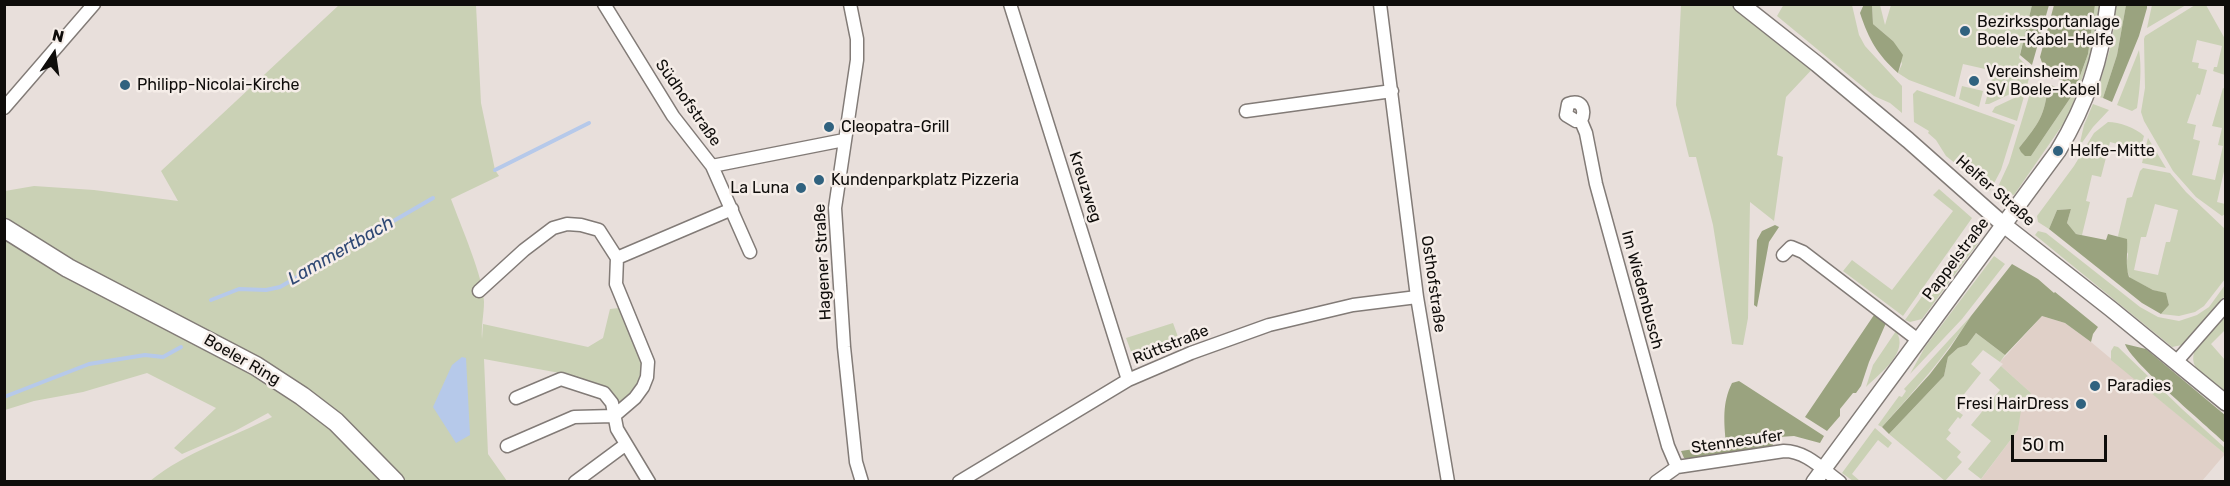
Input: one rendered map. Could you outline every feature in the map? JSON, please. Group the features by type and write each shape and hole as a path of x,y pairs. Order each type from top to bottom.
{"main road":[{"name":"Boeler Ring","path":"4,228 68,268 210,340 266,372 336,422 395,482"},
{"name":"Boeler Ring","path":"4,241 33,256 68,268"}],"street":[{"path":"4,108 94,4"},
{"name":"Südhofstraße","path":"604,4 673,116 712,166 844,140"},
{"name":"Hagener Straße","path":"850,4 857,39 857,60 835,208 855,462 862,482"},
{"name":"Kreuzweg","path":"1010,4 1128,380"},
{"name":"Osthofstraße","path":"1380,4 1417,297 1448,482"},
{"name":"Helfer Straße","path":"1741,4 1908,140 2004,225 2226,403"},
{"name":"Pappelstraße","path":"1818,475 2058,151 2079,113 2097,67 2108,4"},
{"path":"1246,111 1392,91"},
{"name":"Im Wiedenbusch","path":"1581,121 1586,133 1596,184 1668,446 1677,467"},
{"path":"712,166 750,252"},
{"path":"617,258 732,209"},
{"path":"478,291 524,250 553,228 567,224 598,230 617,258 616,284 648,362 648,372 643,387 614,416 574,417 507,446"},
{"path":"1783,255 1791,246 1803,252 1918,340"},
{"name":"Rüttstraße","path":"959,482 1128,380 1191,353 1269,325 1353,305 1417,297"},
{"path":"2176,362 2226,305"},
{"path":"516,398 561,379 604,393 612,403 616,429 649,482"},
{"path":"575,482 626,445"},
{"name":"Stennesufer","path":"1656,482 1677,467 1784,451 1794,451 1804,455 1818,475 1840,482"}],"shaded area":[{"path":"2042,316 2065,323 2091,342 2225,454 2202,481 1979,482 2018,430 2021,402 2023,397 2031,393 2001,366 2003,364 2000,362"}],"green space":[{"path":"1784,4 1852,5 1859,35 1865,46 1902,86 1902,113 1890,103 1874,96 1777,16"},
{"path":"1864,4 1872,5 1873,24 1893,41 1903,55 1898,73 1879,53 1870,39 1860,13"},
{"path":"2152,4 2186,5 2147,28"},
{"path":"339,5 476,5 481,103 495,170 499,176 451,199 476,265 483,292 482,339 483,324 588,347 603,338 610,309 619,308 641,361 642,371 639,382 632,392 624,400 617,402 565,374 484,359 488,454 507,481 150,481 178,462 272,417 268,413 235,431 182,454 174,448 216,408 147,373 83,392 34,401 5,410 5,191 34,186 94,190 178,201 161,171"},
{"path":"1681,5 1741,5 1817,64 1786,97 1777,155 1783,157 1774,221 1750,202 1748,318 1743,345 1732,344 1713,225 1696,157 1689,157 1676,105"},
{"path":"1872,5 1880,5 1885,25 1891,5 2032,5 2019,58 2031,70 2027,86 1985,104 1994,71 1963,64 1955,97 1909,80 1898,73 1902,64 1893,41 1873,24"},
{"path":"2032,5 2049,5 2032,65 2020,55"},
{"path":"2054,5 2095,5 2088,54 2076,87 2059,79 2048,79 2040,57"},
{"path":"2095,5 2100,5 2091,54 2068,117 2014,195 1996,191 2009,163 2031,90 2048,84 2040,119 2019,148 2031,156 2073,94 2088,54"},
{"path":"2116,5 2126,5 2117,55 2103,98 2096,96 2112,42"},
{"path":"2126,5 2147,5 2147,8 2139,36 2112,102 2103,98 2117,55"},
{"path":"2195,5 2206,5 2225,39 2225,75 2213,71 2214,67 2217,67 2222,46 2197,40 2192,62 2199,63 2198,68 2207,70 2200,95 2197,94 2187,123 2196,125 2193,139 2200,141 2192,175 2215,180 2223,146 2218,145 2222,128 2212,126 2223,88 2225,89 2225,167 2217,202 2225,204 2225,214 2222,216 2196,197 2173,171 2141,112 2145,88 2145,36"},
{"path":"2139,50 2139,93 2137,108 2132,111 2117,105"},
{"path":"2048,84 2073,94 2031,156 2025,156 2019,148 2040,119"},
{"path":"1962,86 1983,91 1979,107 1959,99"},
{"path":"1917,90 2015,125 2001,170 1990,191 1946,156 1936,140 1928,133 1929,131 1914,122 1913,94"},
{"path":"2025,93 2017,121 1992,112 1995,107"},
{"path":"2093,104 2109,110 2079,147 2084,125"},
{"path":"2108,122 2127,126 2144,136 2140,150 2110,142 2101,177 2092,175 2086,201 2090,202 2082,235 2076,234 2067,223 2071,209 2057,210 2049,229 2038,222 2037,216 2074,166 2094,133"},
{"path":"2148,138 2166,168 2142,163"},
{"path":"2143,168 2170,173 2186,192 2225,229 2225,279 2204,306 2195,312 2179,316 2161,314 2169,305 2166,294 2130,278 2126,268 2128,254 2118,236 2127,198 2132,197","holes":["2155,204 2178,210 2170,242 2166,242 2158,275 2134,270 2141,237 2146,237"]},
{"path":"1939,189 1972,218 1903,316 1843,271 1852,260 1892,290 1953,211 1933,195"},
{"path":"2071,209 2067,223 2076,234 2106,240 2108,234 2127,239 2129,277 2153,290 2166,293 2169,305 2161,314 2142,303 2049,229 2057,210"},
{"path":"1775,225 1779,227 1769,242 1757,307 1754,305 1757,240 1762,231"},
{"path":"2038,231 2046,233 2140,307 2158,317 2179,321 2197,315 2209,307 2225,285 2225,296 2182,345 2172,347 2035,235"},
{"path":"1978,243 1922,319 1910,322 1905,320 1954,252"},
{"path":"1994,256 2005,264 1962,319 1910,374 1925,347"},
{"path":"2012,264 2038,279 2098,327 2091,342 2065,323 2042,316 2005,355 1976,333 1967,345 1958,348 1948,357 1944,376 1889,434 1882,427 1930,374"},
{"path":"2225,314 2225,330 2211,344 2225,360 2225,393 2198,370 2194,363 2194,355 2201,340"},
{"path":"1874,315 1886,323 1861,386 1840,409 1840,416 1827,431 1805,417"},
{"path":"1971,316 1951,346 1917,387 1882,427 1878,425 1899,396 1902,397 1906,391 1904,389"},
{"path":"1173,323 1181,345 1136,365 1126,338"},
{"path":"1896,331 1899,347 1892,362 1866,387 1873,365"},
{"path":"1976,333 2005,355 2000,362 1983,350 1971,364 1981,373 1957,403 1959,406 1956,410 1963,415 1960,419 1958,417 1948,430 1951,433 1946,439 1961,452 1957,457 1962,462 1945,481 1889,434 1944,376 1948,357 1958,348 1967,345"},
{"path":"2125,344 2146,349 2225,415 2225,443 2154,379"},
{"path":"2114,346 2118,347 2225,448 2225,454 2111,360 2111,351"},
{"path":"2001,366 2031,393 2028,398 2023,397 2018,430 1981,479 1968,469 1991,441 1971,425 2000,390 1989,380"},
{"path":"1739,381 1824,436 1820,443 1794,436 1779,437 1771,447 1690,460 1684,458 1681,451 1726,444 1725,405 1732,383"},
{"path":"1875,428 1892,443 1888,448 1878,440 1852,474 1860,481 1853,481 1842,473"}],"water":[{"path":"462,357 466,358 470,435 456,443 433,407 452,365"}],"waterway":[{"name":"Lammertbach","path":"495,170 589,123"},
{"name":"Lammertbach","path":"211,300 239,289 266,290 280,287 433,198"},
{"name":"Lammertbach","path":"4,397 89,364 145,355 163,357 181,347"}],"place":[{"name":"Bezirkssportanlage Boele-Kabel-Helfe","path":"1965,31"},
{"name":"Vereinsheim SV Boele-Kabel","path":"1974,81"},
{"name":"Philipp-Nicolai-Kirche","path":"125,85"},
{"name":"Cleopatra-Grill","path":"829,127"},
{"name":"Helfe-Mitte","path":"2058,151"},
{"name":"Kundenparkplatz Pizzeria","path":"819,180"},
{"name":"La Luna","path":"801,188"},
{"name":"Paradies","path":"2095,386"},
{"name":"Fresi HairDress","path":"2081,404"}]}
